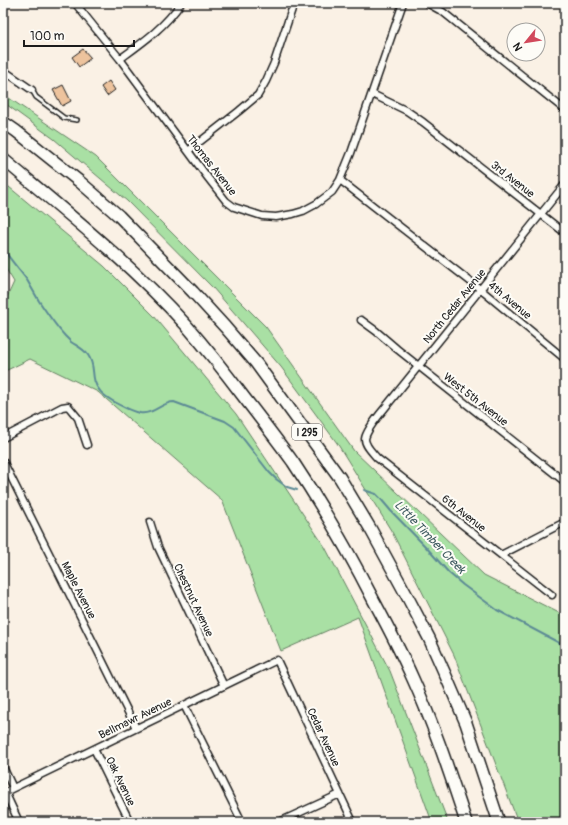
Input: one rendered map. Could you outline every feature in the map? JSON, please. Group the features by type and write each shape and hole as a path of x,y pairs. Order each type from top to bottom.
{"highway":[{"name":"I 295","path":"3,122 80,182 119,216 193,292 256,363 340,478 370,528 429,638 466,723 500,822"},
{"name":"I 295","path":"3,159 98,238 136,273 186,325 221,367 293,463 359,571 413,679 437,737 466,822"}],"street":[{"name":"Thomas Avenue","path":"75,3 120,59 226,201 234,207 262,216 276,217 303,211 316,204 332,192 340,180 351,153 403,3"},
{"path":"120,59 151,36 174,14 181,3"},
{"path":"188,151 240,111 258,95 274,63 294,3"},
{"path":"427,3 443,12 565,110"},
{"path":"3,70 32,90"},
{"name":"3rd Avenue","path":"372,94 407,111 449,141 565,233"},
{"name":"4th Avenue","path":"340,180 480,289 565,359"},
{"name":"North Cedar Avenue","path":"367,444 365,439 369,430 384,408 565,184"},
{"name":"West 5th Avenue","path":"361,320 565,482"},
{"path":"3,438 62,407 68,406 78,418 87,446"},
{"name":"6th Avenue","path":"367,444 368,448 377,458 552,595"},
{"name":"Maple Avenue","path":"3,461 136,728"},
{"name":"Chestnut Avenue","path":"150,522 158,547 224,686"},
{"path":"501,555 565,522"},
{"name":"Bellmawr Avenue","path":"4,792 277,660"},
{"name":"Cedar Avenue","path":"277,660 353,822"},
{"path":"184,705 242,822"},
{"name":"Oak Avenue","path":"94,749 130,822"},
{"path":"3,767 13,788"},
{"path":"4,792 19,822"},
{"path":"279,822 340,794"}],"lane":[{"path":"32,90 36,97 64,118 77,120"}],"green space":[{"path":"3,94 96,157 266,327 354,451 484,575 563,615 565,613 565,822 518,822 454,655 392,532 337,443 281,367 213,288 127,201 54,139 3,102"},
{"path":"3,182 104,266 154,316 236,414 325,547 390,671 448,822 432,822 358,617 281,651 222,500 98,392 30,359 3,372 3,306 14,282 3,264"}],"building":[{"path":"83,49 91,58 79,67 72,57"},
{"path":"109,81 115,90 107,96 101,87"},
{"path":"63,85 71,101 62,106 53,90"}],"waterway":[{"name":"Little Timber Creek","path":"3,248 27,280 39,301 58,328 71,342 88,355 91,360 95,382 100,391 107,398 130,410 140,413 149,412 165,404 174,402 225,421 234,427 276,479 287,487 297,490"},
{"name":"Little Timber Creek","path":"364,490 376,494 449,573 463,585 497,610 565,646"}]}
